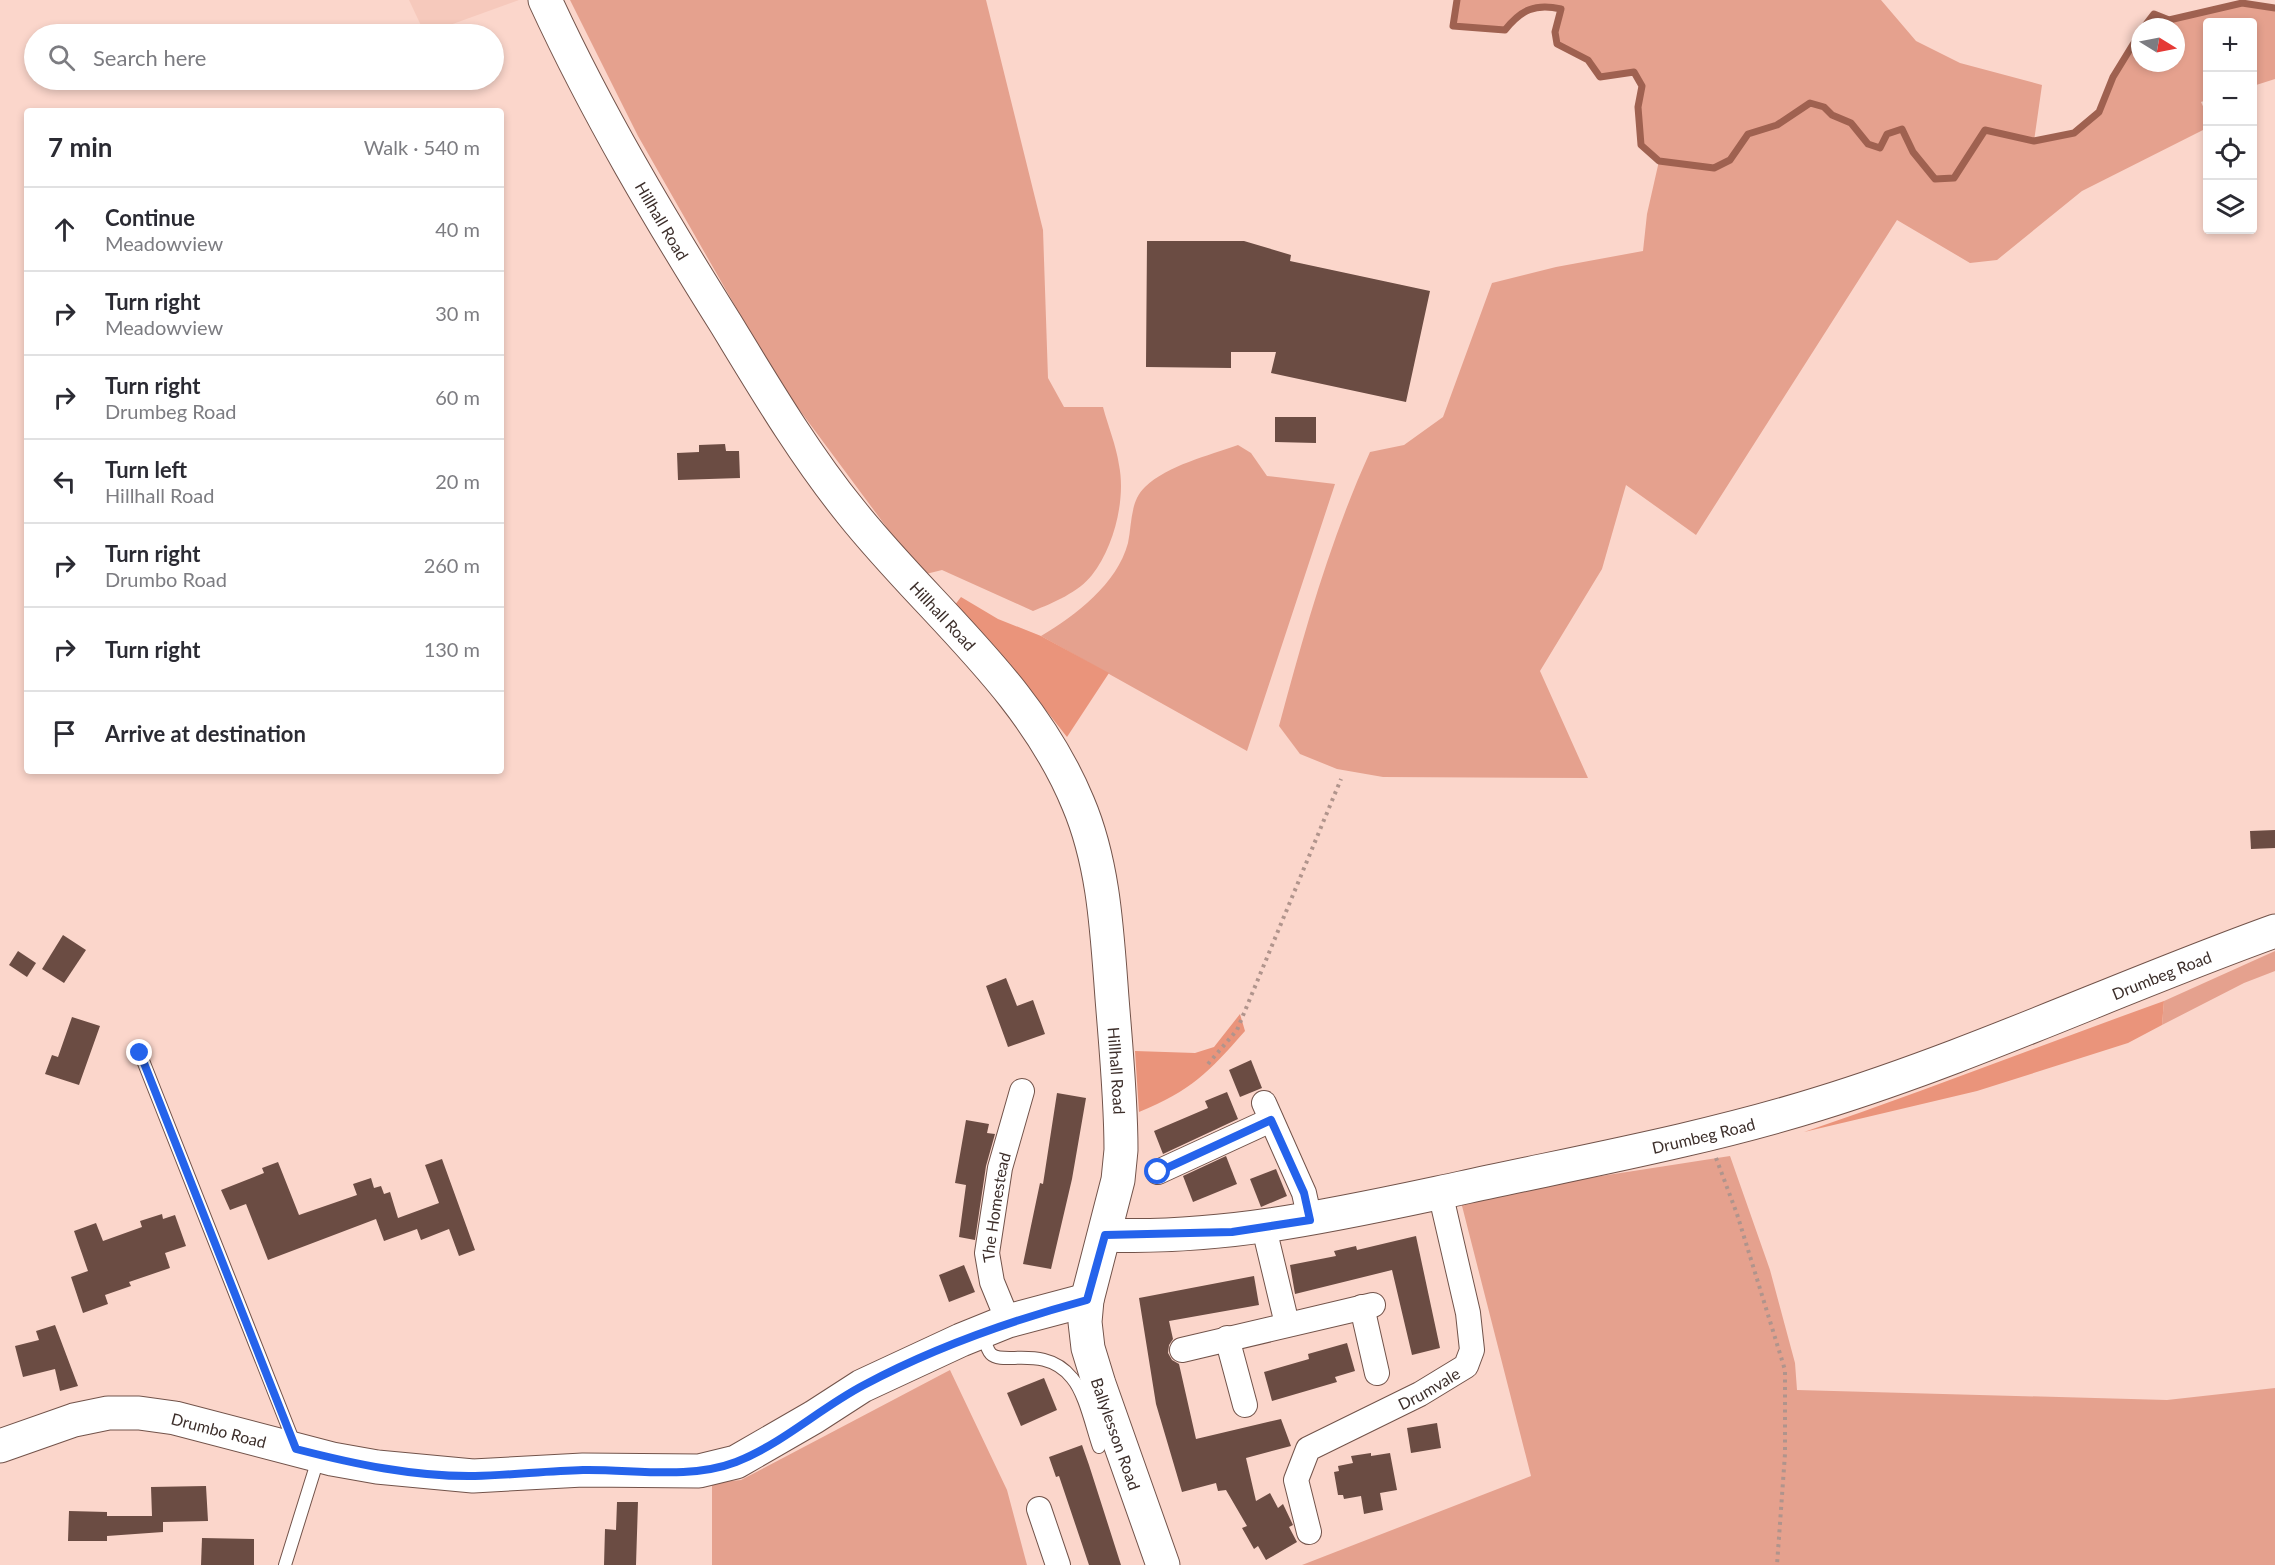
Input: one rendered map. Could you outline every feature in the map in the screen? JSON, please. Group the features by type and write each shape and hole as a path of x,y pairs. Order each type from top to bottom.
{"street":[{"name":"Hillhall Road","path":"545,0 617,143 770,397 849,510 915,588 991,665 1030,714 1055,755 1079,804 1095,856 1106,911 1121,1116 1118,1180 1087,1300"},
{"name":"Drumbeg Road","path":"1105,1235 1168,1235 1264,1228 1310,1220 1706,1132 1820,1103 1917,1070 2275,931"},
{"name":"The Homestead","path":"995,1326 992,1282 987,1253 1000,1168 1022,1090"},
{"path":"1158,1172 1268,1111 1304,1193 1310,1220"},
{"name":"Drumvale","path":"1310,1532 1296,1480 1308,1449 1420,1394 1466,1366 1472,1350 1468,1313 1440,1192"},
{"path":"1264,1228 1287,1324"},
{"name":"Drumbo Road","path":"0,1446 74,1420 108,1413 139,1413 176,1418 377,1467 472,1476 583,1470 699,1471 736,1462 862,1386 995,1326 1087,1300"},
{"name":"Ballylesson Road","path":"1087,1300 1085,1322 1093,1366 1163,1565"},
{"path":"1182,1350 1367,1306 1377,1373"},
{"path":"1227,1338 1245,1405"},
{"path":"1039,1509 1058,1565"}],"lane":[{"path":"140,1053 308,1452 285,1565"},
{"path":"995,1326 990,1353 997,1357 1043,1357 1071,1376 1078,1388 1099,1447"}],"path":[{"path":"1208,1064 1237,1030 1341,779"},
{"path":"1706,1132 1737,1214 1785,1370 1785,1454 1777,1565"}],"shaded area":[{"path":"409,0 519,0 453,24 420,24"},
{"path":"570,0 986,0 1043,230 1048,378 1064,407 1103,407 1119,465 1121,493 1112,537 1100,564 1087,581 1065,596 1033,611 942,570 922,575 778,381 638,136"},
{"path":"1457,0 1881,0 1916,41 1960,63 2042,85 2034,141 2074,133 2099,112 2113,77 2131,48 2131,72 2185,72 2185,18 2174,18 2242,3 2275,8 2275,79 2257,85 2257,18 2203,18 2203,101 2201,102 2203,130 2082,191 1997,260 1970,263 1897,220 1696,535 1626,485 1602,569 1540,671 1588,778 1383,777 1337,769 1300,754 1279,726 1330,553 1370,452 1404,445 1443,417 1492,283 1556,267 1643,251 1647,214 1659,161 1641,145 1638,107 1642,86 1634,72 1600,77 1588,60 1557,44 1555,32 1561,9 1536,7 1529,9 1517,17 1505,30 1453,26"},
{"path":"2154,14 2166,18 2151,18"},
{"path":"1238,445 1251,453 1267,476 1335,484 1247,751 1041,636 1094,597 1115,572 1128,543 1134,506 1145,487 1154,479 1177,467"},
{"path":"961,597 998,619 1041,636 1109,673 1067,737 1008,662 951,610"},
{"path":"2275,951 2275,971 2244,983 2162,1025 2164,1001"},
{"path":"2164,1001 2162,1025 2128,1043 1977,1091 1804,1132 1894,1100"},
{"path":"1240,1014 1245,1031 1209,1069 1173,1096 1139,1112 1135,1051 1195,1053 1214,1047"},
{"path":"1730,1156 1770,1270 1795,1363 1797,1390 2167,1400 2275,1388 2275,1565 1302,1565 1531,1476 1460,1198"},
{"path":"950,1370 1007,1490 1027,1565 712,1565 712,1483 741,1480"}],"building":[{"path":"1147,241 1244,241 1291,255 1290,261 1430,291 1406,402 1271,373 1276,352 1231,352 1231,368 1146,367"},
{"path":"1275,417 1316,417 1316,443 1275,442"},
{"path":"725,444 726,451 739,451 740,478 678,480 677,453 699,452 699,445"},
{"path":"2275,830 2275,848 2251,849 2250,831"},
{"path":"63,935 86,950 64,983 42,969"},
{"path":"18,951 36,963 27,977 9,965"},
{"path":"1006,978 1017,1006 1033,1000 1045,1034 1008,1047 986,986"},
{"path":"72,1017 100,1026 79,1085 45,1074 52,1055 58,1057"},
{"path":"1251,1060 1262,1088 1240,1097 1229,1070"},
{"path":"1227,1092 1238,1119 1163,1154 1154,1131 1208,1108 1205,1101"},
{"path":"1057,1093 1086,1098 1072,1179 1051,1269 1023,1264 1040,1183 1043,1184"},
{"path":"966,1120 989,1124 987,1133 995,1134 986,1166 975,1240 959,1237 966,1185 955,1183"},
{"path":"1226,1156 1237,1184 1193,1202 1183,1176"},
{"path":"442,1159 475,1250 459,1256 449,1229 421,1240 417,1229 384,1241 376,1219 268,1260 246,1204 230,1210 221,1190 264,1173 262,1168 278,1162 299,1215 357,1195 353,1184 371,1178 374,1188 381,1186 384,1194 390,1192 398,1218 439,1203 425,1165"},
{"path":"1276,1169 1287,1196 1261,1207 1250,1179"},
{"path":"162,1214 163,1219 175,1215 186,1246 165,1253 170,1268 129,1282 131,1286 105,1295 108,1304 83,1313 71,1277 88,1271 74,1231 96,1223 103,1241 142,1227 140,1221"},
{"path":"1416,1236 1440,1348 1412,1355 1392,1270 1295,1294 1290,1265 1336,1256 1334,1251 1356,1246 1357,1250"},
{"path":"964,1265 975,1292 949,1302 939,1275"},
{"path":"1254,1276 1259,1305 1169,1321 1173,1339 1168,1353 1172,1360 1179,1364 1196,1439 1281,1419 1291,1446 1246,1458 1256,1501 1270,1493 1278,1508 1283,1504 1293,1525 1289,1527 1297,1542 1266,1560 1258,1546 1254,1549 1242,1528 1247,1526 1226,1490 1218,1491 1216,1483 1182,1492 1156,1404 1139,1298"},
{"path":"55,1325 78,1386 60,1391 55,1369 23,1377 15,1346 39,1340 36,1331"},
{"path":"1347,1343 1355,1371 1335,1377 1337,1382 1272,1401 1264,1372 1309,1359 1308,1354"},
{"path":"1044,1378 1057,1410 1021,1426 1007,1393"},
{"path":"1437,1423 1441,1448 1411,1453 1407,1428"},
{"path":"1082,1445 1121,1565 1089,1565 1059,1476 1056,1477 1049,1457"},
{"path":"1371,1453 1371,1456 1390,1453 1397,1490 1380,1493 1383,1510 1364,1514 1361,1496 1344,1499 1343,1495 1338,1495 1334,1472 1339,1471 1338,1466 1353,1463 1351,1456"},
{"path":"206,1486 208,1521 163,1522 163,1532 107,1536 107,1541 68,1541 69,1511 107,1512 107,1516 152,1516 151,1487"},
{"path":"617,1502 638,1502 636,1565 604,1565 605,1529 616,1530"},
{"path":"202,1538 254,1539 254,1565 201,1565"}],"waterway":[{"path":"1457,0 1453,26 1505,30 1517,17 1529,10 1544,7 1561,9 1555,32 1557,44 1588,60 1600,77 1634,72 1642,86 1638,107 1641,145 1659,161 1714,168 1730,160 1748,134 1777,125 1810,103 1824,107 1832,115 1851,123 1868,144 1880,148 1887,134 1902,129 1913,152 1935,179 1954,178 1985,130 2034,141 2074,133 2099,112 2113,77 2131,48"},
{"path":"2178,18 2242,3 2275,8"},
{"path":"2151,18 2154,14 2164,18"}],"route":[{"path":"140,1053 211,1239 296,1449 332,1459 377,1467 472,1476 583,1470 699,1471 736,1462 862,1386 911,1362 1008,1321 1087,1300 1105,1235 1158,1236 1232,1232 1310,1220 1304,1193 1271,1120 1158,1172"}]}
